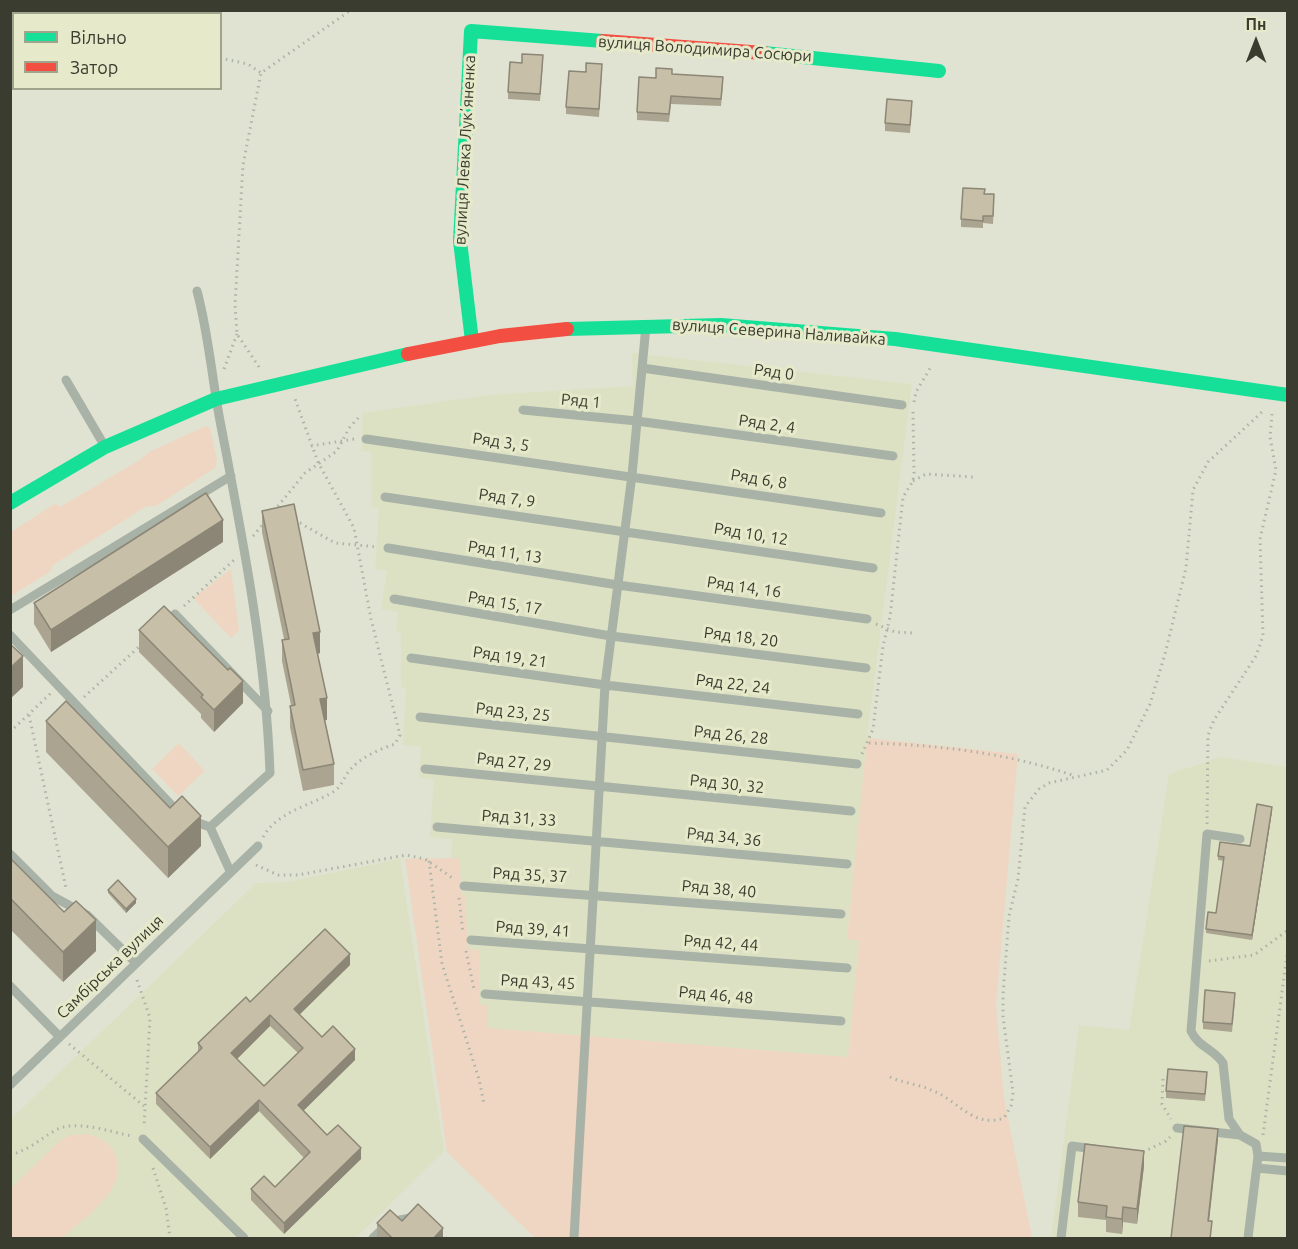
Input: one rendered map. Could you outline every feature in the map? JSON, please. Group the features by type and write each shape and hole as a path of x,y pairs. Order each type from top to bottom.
{"street":[{"name":"вулиця Володимира Сосюри","path":"471,32 812,57 939,71"},
{"name":"вулиця Левка Лукʼяненка","path":"471,32 460,242 472,341"},
{"name":"вулиця Северина Наливайка","path":"10,503 105,447 216,399 290,380 472,341 559,329 646,325 721,325 936,345 1281,394"}],"lane":[{"path":"197,291 205,321 216,399 244,551 268,711 270,773 210,827"},
{"path":"574,1239 605,684 632,475 646,325"},
{"name":"Ряд 0","path":"642,368 902,405"},
{"path":"66,380 105,447"},
{"name":"Ряд 1","path":"523,410 637,421"},
{"name":"Ряд 2, 4","path":"637,421 893,456"},
{"name":"Ряд 3, 5","path":"366,439 632,475"},
{"name":"Ряд 6, 8","path":"632,475 881,513"},
{"path":"10,610 231,476"},
{"name":"Ряд 7, 9","path":"384,497 625,530"},
{"name":"Ряд 10, 12","path":"625,530 873,568"},
{"name":"Ряд 11, 13","path":"388,548 618,585"},
{"name":"Ряд 14, 16","path":"618,585 867,619"},
{"name":"Ряд 15, 17","path":"394,599 611,636"},
{"path":"175,614 268,711"},
{"path":"10,635 184,818 210,827 230,871"},
{"name":"Ряд 18, 20","path":"611,636 866,668"},
{"name":"Ряд 19, 21","path":"411,658 605,684"},
{"name":"Ряд 22, 24","path":"605,684 858,714"},
{"name":"Ряд 23, 25","path":"420,717 602,736"},
{"name":"Ряд 26, 28","path":"602,736 857,764"},
{"name":"Ряд 27, 29","path":"425,769 600,786"},
{"name":"Ряд 30, 32","path":"600,786 851,811"},
{"name":"Ряд 31, 33","path":"437,827 597,839"},
{"path":"1240,839 1207,834 1191,1031 1198,1043 1218,1056 1223,1063 1230,1119 1240,1135"},
{"name":"Ряд 34, 36","path":"597,839 847,864"},
{"name":"Самбірська вулиця","path":"10,1085 258,846"},
{"path":"10,854 51,896 87,915 136,963"},
{"name":"Ряд 35, 37","path":"464,886 595,893"},
{"name":"Ряд 38, 40","path":"595,893 841,914"},
{"name":"Ряд 39, 41","path":"471,940 592,949"},
{"name":"Ряд 42, 44","path":"592,949 847,968"},
{"path":"10,986 60,1037"},
{"name":"Ряд 43, 45","path":"485,994 589,1000"},
{"name":"Ряд 46, 48","path":"589,1000 841,1021"},
{"path":"1177,1128 1250,1138 1258,1151 1248,1239"},
{"path":"143,1139 244,1239"},
{"path":"1060,1239 1072,1146 1106,1150"},
{"path":"1258,1151 1287,1158"},
{"path":"1257,1168 1287,1171"},
{"path":"373,1239 390,1222 422,1216"}],"path":[{"path":"213,380 229,358 237,334 236,294 243,165 261,73 351,10"},
{"path":"222,58 248,64 261,73"},
{"path":"237,334 272,385"},
{"path":"913,481 913,407 916,392 932,364 936,345"},
{"path":"258,846 268,829 309,802 334,792 350,770 382,749 395,744 400,735 371,618 354,528 311,446 290,380"},
{"path":"890,1077 931,1090 976,1118 996,1121 1004,1118 1011,1106 1013,1093 1003,1016 1009,916 1020,864 1022,818 1025,807 1039,789 1063,778 1107,770 1127,750 1150,704 1186,568 1193,490 1208,462 1281,394"},
{"path":"1207,834 1208,735 1214,720 1256,656 1263,636 1260,539 1276,470 1270,422 1281,394"},
{"path":"271,514 305,473 318,462 338,451 349,428 360,416"},
{"path":"311,446 366,439"},
{"path":"857,764 869,743 887,630 903,497 913,481 927,474 973,477"},
{"path":"175,614 244,551 264,522"},
{"path":"285,524 300,523 335,543 388,548"},
{"path":"258,530 267,528"},
{"path":"867,619 887,630 913,633"},
{"path":"76,705 143,644"},
{"path":"10,732 59,686"},
{"path":"29,715 69,905"},
{"path":"869,743 942,746 998,755 1077,777"},
{"path":"244,859 271,873 288,876 400,855 422,857 464,886"},
{"path":"429,861 442,964 479,1079 484,1104"},
{"path":"1195,961 1220,961 1254,955 1287,930"},
{"path":"1258,1151 1262,1141 1287,947"},
{"path":"136,963 138,986 150,1018 143,1139 166,1208 170,1239"},
{"path":"60,1037 144,1106"},
{"path":"1138,1154 1166,1142 1177,1128 1162,1104 1163,1079"},
{"path":"10,1155 28,1150 65,1126 77,1126 143,1139"},
{"path":"422,1216 447,1239"}],"shaded area":[{"path":"632,353 912,384 867,738 847,939 859,940 848,1057 487,1028 479,1004 479,950 468,949 465,896 461,896 460,858 451,858 452,839 430,837 434,779 419,778 421,746 403,745 406,688 401,687 401,632 396,631 398,612 381,609 387,570 375,569 379,508 371,507 371,452 361,451 363,413 489,395 633,386"},
{"path":"206,426 210,428 217,460 215,468 156,506 147,506 53,565 51,571 11,596 11,532 56,503 60,507 151,451"},
{"path":"231,569 239,630 231,638 193,598"},
{"path":"867,738 1018,754 996,1006 1004,1099 1032,1237 535,1238 447,1152 405,859 460,858 461,895 465,895 468,949 479,950 479,1004 488,1005 488,1028 848,1057 859,941 847,939"},
{"path":"179,743 205,771 178,796 152,769"},
{"path":"1221,757 1287,767 1287,1238 1051,1238 1079,1025 1129,1030 1169,774"},
{"path":"400,859 444,1151 356,1238 11,1238 11,1119 256,883 287,882"},
{"path":"87,1134 102,1140 114,1152 118,1165 117,1177 112,1189 93,1211 62,1238 11,1238 11,1188 61,1140 71,1135"}],"building":[{"path":"522,54 543,55 540,94 508,92 510,62 522,63"},
{"path":"586,63 602,64 599,109 566,107 569,71 586,72"},
{"path":"656,68 672,69 672,74 723,77 721,99 671,96 669,114 637,112 639,77 656,78"},
{"path":"887,99 912,101 910,125 885,123"},
{"path":"963,188 985,189 984,194 994,194 993,216 983,216 983,221 961,219"},
{"path":"206,493 223,520 51,630 34,603"},
{"path":"294,504 320,632 313,633 327,698 320,699 334,764 303,770 290,706 295,705 282,640 289,639 262,511"},
{"path":"164,606 228,670 230,668 243,681 214,710 201,697 203,695 139,630"},
{"path":"10,644 23,656 10,668"},
{"path":"66,701 170,808 182,796 201,816 168,847 46,721"},
{"path":"1257,804 1272,807 1252,935 1206,929 1208,912 1216,913 1224,857 1218,856 1220,842 1250,846"},
{"path":"10,858 64,912 76,901 96,920 63,952 10,898"},
{"path":"118,880 136,899 126,909 108,890"},
{"path":"325,929 350,954 294,1009 322,1037 333,1026 355,1049 298,1105 327,1135 338,1125 361,1148 284,1223 251,1189 264,1176 275,1187 310,1152 259,1100 210,1147 156,1093 202,1048 198,1043 246,997 250,1002","holes":["270,1015 303,1048 264,1086 231,1053"]},
{"path":"1205,990 1235,993 1232,1024 1203,1022"},
{"path":"1168,1069 1207,1072 1205,1094 1166,1091"},
{"path":"1184,1126 1218,1129 1208,1221 1212,1221 1210,1239 1171,1238"},
{"path":"1085,1144 1144,1151 1137,1209 1123,1207 1122,1219 1106,1217 1107,1206 1078,1202"},
{"path":"418,1204 443,1228 433,1239 393,1239 377,1223 390,1210 402,1221"}],"traffic: fast":[{"path":"472,341 460,241 471,31 603,41"},
{"path":"764,53 939,71"},
{"path":"567,329 721,325 895,339 1288,395"},
{"path":"10,503 105,447 216,399 408,354"}],"traffic: jam":[{"path":"603,41 764,53"},
{"path":"408,354 500,336 567,329"}]}
